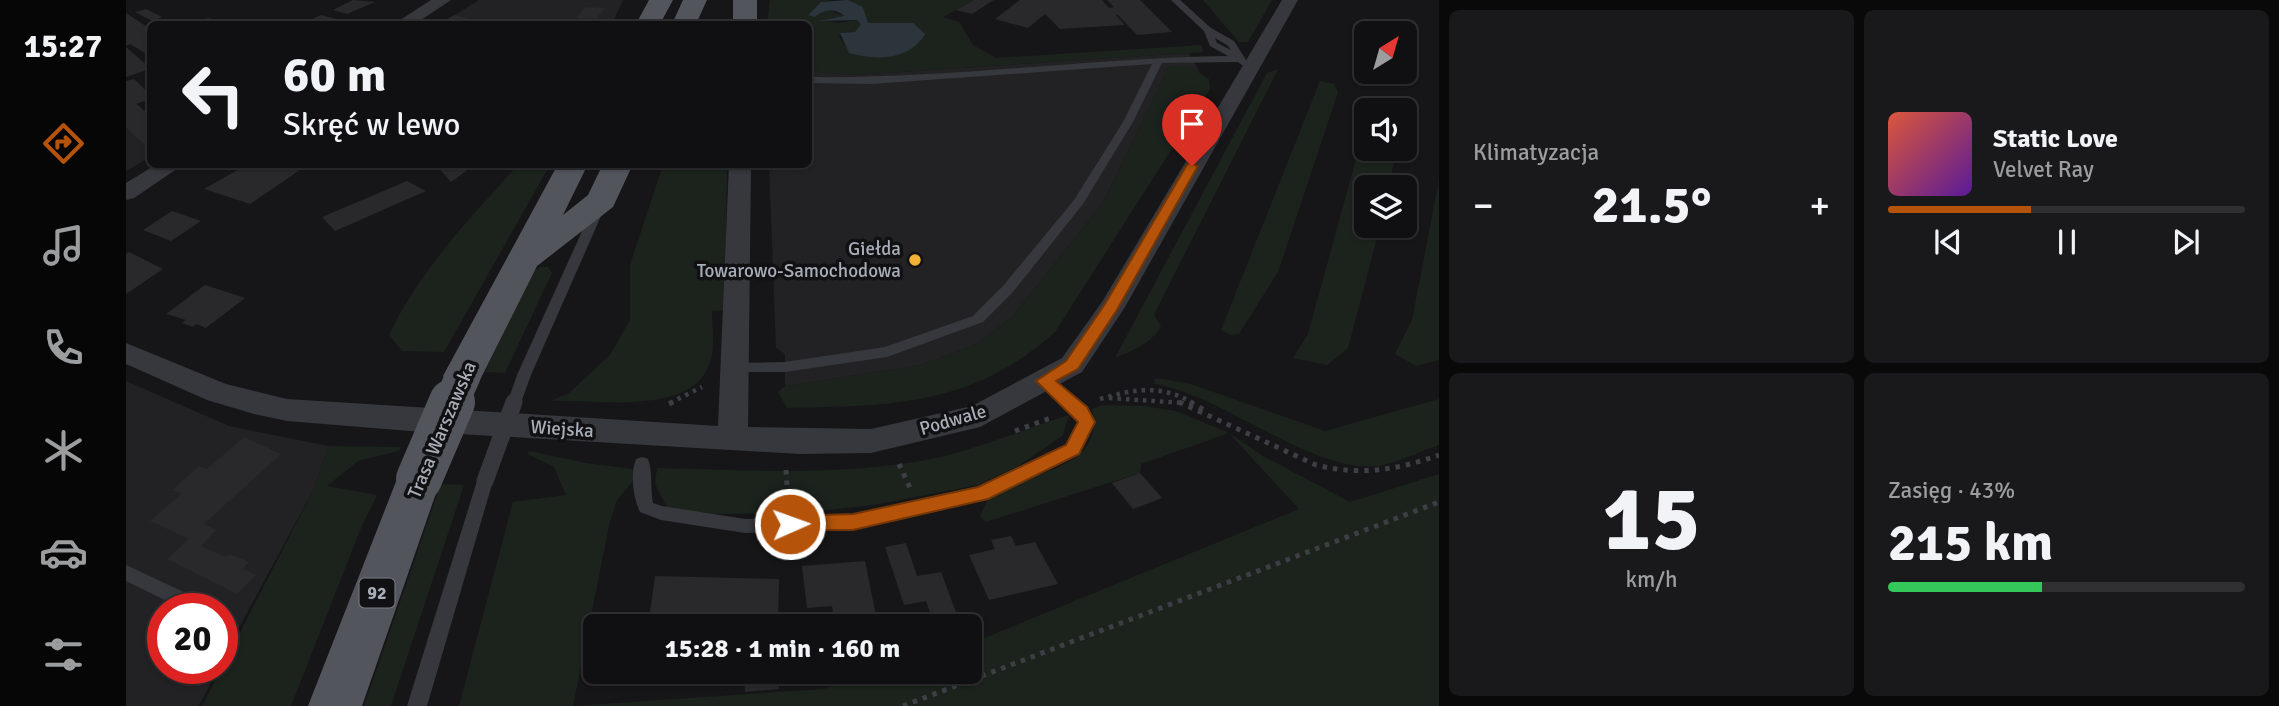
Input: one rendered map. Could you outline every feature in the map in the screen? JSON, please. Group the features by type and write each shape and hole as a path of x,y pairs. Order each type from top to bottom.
{"main road":[{"path":"650,21 661,0"},
{"path":"685,21 695,0"},
{"path":"745,0 745,21"},
{"path":"518,267 602,200 616,168"},
{"name":"Trasa Warszawska","path":"335,706 419,479 463,376 566,178"}],"street":[{"path":"408,21 443,0"},
{"name":"Podwale","path":"733,440 872,440 980,416 1072,365 1111,307 1244,64 1290,0"},
{"path":"126,193 167,168"},
{"path":"733,440 737,368 740,168"},
{"name":"Wiejska","path":"126,354 217,392 287,410 733,440"}],"lane":[{"path":"1175,0 1208,30 1213,44 1244,64"},
{"path":"812,80 922,79 1158,61 1244,64"},
{"path":"737,368 785,367 887,352 978,319 1008,289 1079,202 1128,122 1158,61"},
{"path":"566,178 564,230 572,265"},
{"path":"417,706 485,481 524,375 602,200"},
{"path":"642,463 642,489 646,508 661,513 745,526 853,522 981,494 1072,449 1086,422 1081,412 1044,381"},
{"path":"126,573 168,593"}],"path":[{"path":"1204,410 1316,465 1335,471 1369,474 1396,470 1439,455"},
{"path":"899,464 906,480"},
{"path":"903,706 1439,502"}],"shaded area":[{"path":"479,0 623,0 613,21 445,21"},
{"path":"770,0 834,0 821,2 808,15 827,10 845,16 824,20 838,23 857,20 862,24 856,32 841,33 839,36 849,52 864,57 868,23 863,7 848,0 974,0 943,17 959,22 973,45 996,58 1202,45 1203,52 853,75 812,71 812,21 767,21"},
{"path":"848,0 863,7 868,23 913,23 925,34 919,43 901,54 870,57 849,53 840,33 855,32 861,24 857,20 819,21 844,16 830,10 815,17 808,15 821,2"},
{"path":"1203,0 1272,0 1248,42 1239,42"},
{"name":"Giełda Towarowo-Samochodowa","path":"1189,53 1200,73 1189,66 1169,66 1103,203 1012,317 977,344 921,365 785,386 785,354 776,348 769,168 812,168 812,71 853,75"},
{"path":"1169,66 1189,66 1209,79 1210,89 1055,332 993,375 962,388 896,403 787,408 778,392 785,386 921,365 977,344 1012,317 1103,203"},
{"path":"1278,69 1154,315 1161,326 1147,342 1115,358 1267,73"},
{"path":"1320,81 1334,84 1338,92 1278,272 1239,334 1230,335 1221,330"},
{"path":"126,94 147,113 147,159 126,171"},
{"path":"1355,161 1394,161 1391,175 1354,175 1354,238 1377,238 1348,348 1327,365 1293,358 1308,334"},
{"path":"515,168 548,168 444,352 402,351 389,335 401,311 447,246"},
{"path":"662,168 727,168 725,310 712,311 712,354 702,378 686,390 666,398 617,402 551,401 569,393 610,355 630,320 630,265"},
{"path":"1439,180 1439,360 1416,366 1395,354 1412,320"},
{"path":"548,267 552,273 505,373 485,372 533,271"},
{"path":"1154,378 1191,384 1325,431 1439,399 1439,445 1384,465 1358,466 1330,460 1211,403 1155,384"},
{"path":"126,381 229,426 328,446 314,489 238,629 238,593 147,593 147,684 210,684 199,706 126,706"},
{"path":"1103,405 1143,406 1176,411 1229,433 1141,464 1140,473 986,522 980,516 991,497 1076,457 1087,445 1093,429 1092,409"},
{"path":"1069,415 1063,435 1020,465 978,485 873,505 802,513 703,514 667,507 655,484 657,468 796,471 901,464 969,449"},
{"path":"1229,433 1263,456 1350,502 1439,474 1439,706 573,706 824,689 839,684 982,684 982,639 1299,509"},
{"path":"328,446 401,447 399,451 358,461 327,486 377,495 361,528 291,706 202,706 213,684 238,684 238,636 314,489"},
{"path":"529,451 586,463 633,469 633,481 617,500 610,521 591,614 583,614 583,656 573,706 459,706 513,502 566,495 554,467 528,454"},
{"path":"441,484 464,485 391,706 364,706"}],"building":[{"path":"353,0 375,2 347,14 333,10"},
{"path":"974,0 994,0 972,14 956,10"},
{"path":"1020,0 1102,0 1109,8 1114,7 1107,0 1140,0 1172,32 1137,35 1118,15 1125,25 1060,29 1045,14 1028,28 995,19"},
{"path":"586,7 605,8 596,19 576,18"},
{"path":"146,9 162,17 152,21 135,12"},
{"path":"126,13 147,27 147,54 130,44 126,46"},
{"path":"321,15 336,19 332,21 308,21"},
{"path":"454,15 478,21 445,21"},
{"path":"126,47 147,65 147,70 126,77"},
{"path":"134,79 147,91 147,100 136,104 147,113 147,147 126,127 126,81"},
{"path":"241,168 303,168 250,204 204,189"},
{"path":"439,168 470,168 451,182"},
{"path":"407,181 426,191 335,231 322,217"},
{"path":"172,211 201,221 171,241 143,230"},
{"path":"129,252 163,269 126,294 126,254"},
{"path":"205,285 245,298 206,328 196,324 193,327 182,323 186,320 166,314"},
{"path":"244,437 281,454 204,524 216,530 201,546 225,557 230,554 249,562 243,569 256,575 238,593 167,559 189,539 150,521 181,494 172,490 199,466 207,469"},
{"path":"1140,473 1162,498 1133,509 1112,483"},
{"path":"1011,536 1016,546 1035,542 1058,584 989,600 969,555 995,549 991,540"},
{"path":"906,543 917,576 941,572 957,614 931,614 926,601 904,605 885,547"},
{"path":"865,561 876,614 833,614 832,606 807,608 802,566"},
{"path":"655,576 779,579 778,614 650,614"},
{"path":"745,684 779,684 779,689 745,692"}],"place":[{"name":"Giełda Towarowo-Samochodowa","path":"915,260"}],"route":[{"path":"790,524 853,522 981,494 1072,449 1086,422 1081,412 1044,381 1072,365 1111,307 1192,166"}]}
